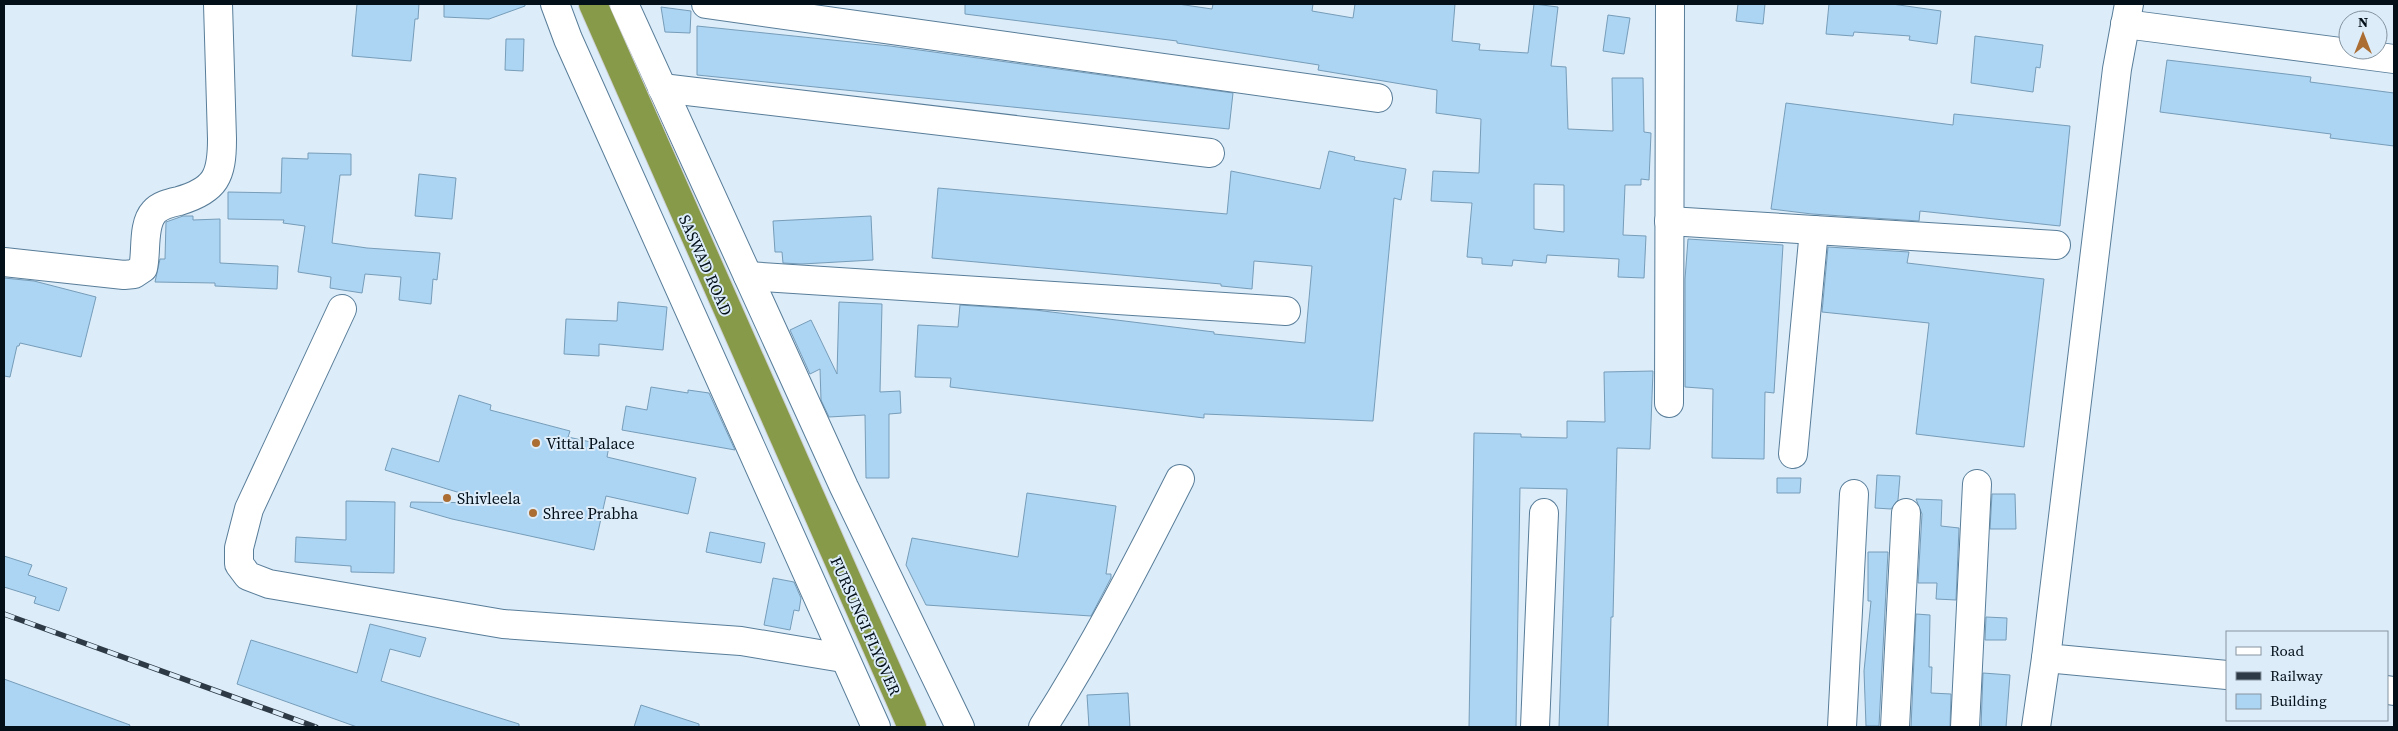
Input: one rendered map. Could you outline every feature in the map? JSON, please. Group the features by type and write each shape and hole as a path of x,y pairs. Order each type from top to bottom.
{"highway":[{"name":"SASWAD ROAD","path":"593,4 822,525"},
{"name":"FURSUNGI FLYOVER","path":"822,525 912,727"}],"street":[{"path":"4,262 124,275 134,274 144,268 147,255 148,222 154,212 163,205 192,197 209,188 219,173 222,160 222,139 218,4"},
{"path":"555,4 572,48 843,658 876,727"},
{"path":"624,4 844,487 960,727"},
{"path":"706,4 1378,98"},
{"path":"1669,403 1670,4"},
{"path":"2036,727 2117,69 2127,14 2394,59"},
{"path":"662,88 1210,153"},
{"path":"1669,221 2056,245"},
{"path":"1793,454 1814,230"},
{"path":"748,276 1286,311"},
{"path":"342,309 249,510 238,548 239,564 248,576 269,584 503,624 741,641 843,658"},
{"path":"1043,727 1076,676 1120,598 1180,479"},
{"path":"1965,727 1977,484"},
{"path":"1842,727 1854,494"},
{"path":"1535,727 1544,513"},
{"path":"1895,727 1906,513"},
{"path":"2046,658 2226,675"}],"building":[{"path":"357,4 419,4 418,19 415,19 411,61 352,56"},
{"path":"444,4 525,4 525,6 489,19 444,17"},
{"path":"965,4 1178,4 1212,9 1213,4 1313,4 1312,11 1353,18 1355,4 1455,4 1452,41 1480,44 1479,50 1528,53 1534,4 1558,7 1551,66 1566,67 1568,129 1613,131 1612,78 1643,78 1644,132 1651,133 1649,180 1641,179 1641,185 1625,185 1623,235 1646,236 1644,278 1618,277 1619,259 1547,255 1546,263 1513,260 1512,266 1482,264 1482,258 1467,257 1472,203 1431,201 1433,171 1479,173 1481,119 1436,113 1437,90 1318,70 1319,65 1177,43 1177,41 965,14","holes":["1534,184 1564,185 1564,232 1534,229"]},
{"path":"1738,4 1765,4 1763,24 1736,21"},
{"path":"1829,4 1892,4 1941,11 1937,44 1909,40 1910,36 1854,32 1853,36 1826,34"},
{"path":"661,7 691,11 690,33 665,32"},
{"path":"1608,15 1630,18 1624,54 1603,51"},
{"path":"697,26 890,46 1233,93 1229,129 697,75"},
{"path":"1975,36 2043,45 2040,68 2036,67 2033,92 1971,83"},
{"path":"506,39 524,39 523,71 505,70"},
{"path":"2167,60 2311,77 2310,82 2394,93 2394,146 2330,138 2331,134 2160,112"},
{"path":"1786,103 1953,125 1954,114 2070,126 2060,226 1920,211 1919,221 1812,214 1771,209"},
{"path":"1329,151 1355,157 1354,160 1406,169 1401,200 1394,198 1373,421 1204,414 1204,418 950,387 951,378 915,377 918,325 958,327 960,305 1035,310 1214,332 1214,334 1305,343 1312,266 1254,261 1252,289 1221,286 1221,284 932,258 938,188 1227,214 1231,171 1320,189"},
{"path":"308,153 351,154 351,175 340,175 332,243 367,248 440,253 437,280 433,279 431,304 399,300 401,277 365,274 362,293 330,288 331,277 298,272 305,226 283,223 284,220 228,219 228,192 281,193 282,158 308,159"},
{"path":"419,174 456,178 452,219 415,216"},
{"path":"183,216 193,216 193,220 220,219 220,263 278,266 277,289 215,286 215,283 155,282 160,259 165,259 166,222"},
{"path":"871,216 873,260 802,264 783,263 782,252 775,252 773,221"},
{"path":"1688,239 1783,245 1774,393 1765,392 1764,459 1712,458 1713,389 1685,387 1685,279"},
{"path":"1828,247 1909,252 1907,263 2044,279 2024,447 1916,434 1929,323 1822,312"},
{"path":"4,278 34,281 96,297 81,357 20,343 17,346 10,377 4,376"},
{"path":"618,302 667,307 663,350 599,344 599,356 564,354 566,319 617,321"},
{"path":"839,302 882,304 880,392 900,391 901,413 889,414 889,478 866,478 865,415 829,417 821,400 820,369 810,374 790,330 811,320 837,374"},
{"path":"1653,371 1650,449 1617,448 1608,727 1559,727 1567,489 1520,488 1516,727 1469,727 1474,433 1521,434 1521,437 1567,438 1567,421 1605,422 1604,372"},
{"path":"651,387 688,393 688,390 709,393 735,450 622,430 626,406 647,410"},
{"path":"459,395 491,405 490,410 570,431 568,437 609,446 607,457 696,478 688,514 606,496 594,550 452,519 410,507 411,502 493,503 385,470 392,448 439,462"},
{"path":"1877,475 1900,476 1898,500 1891,509 1875,508"},
{"path":"1777,478 1801,478 1800,493 1777,493"},
{"path":"1027,493 1116,506 1106,574 1111,574 1111,578 1091,616 926,605 906,565 912,538 1018,557"},
{"path":"1992,494 2015,494 2016,529 1990,529"},
{"path":"1916,499 1942,500 1941,526 1959,528 1956,600 1936,599 1937,583 1918,583 1922,514"},
{"path":"346,501 395,502 394,573 351,572 351,566 295,562 296,537 346,540"},
{"path":"710,532 765,543 761,563 706,552"},
{"path":"1868,552 1888,552 1879,726 1866,726 1864,671 1871,601 1868,601"},
{"path":"4,556 32,565 28,575 67,588 59,611 34,603 36,597 4,587"},
{"path":"773,578 794,582 801,598 799,611 794,610 790,630 764,625"},
{"path":"1916,614 1930,615 1929,667 1932,667 1931,693 1951,694 1950,727 1911,727"},
{"path":"1986,617 2007,618 2006,640 1985,640"},
{"path":"370,624 426,638 420,657 390,649 381,681 519,724 519,727 357,727 237,684 251,640 357,673"},
{"path":"1983,673 2010,675 2006,727 1981,727"},
{"path":"4,679 130,725 129,727 4,727"},
{"path":"1128,693 1130,727 1089,727 1087,695"},
{"path":"641,705 699,724 699,727 634,727"}],"railway":[{"path":"4,614 316,727"}],"place":[{"name":"Vittal Palace","path":"536,443"},
{"name":"Shivleela","path":"447,498"},
{"name":"Shree Prabha","path":"533,513"}]}
